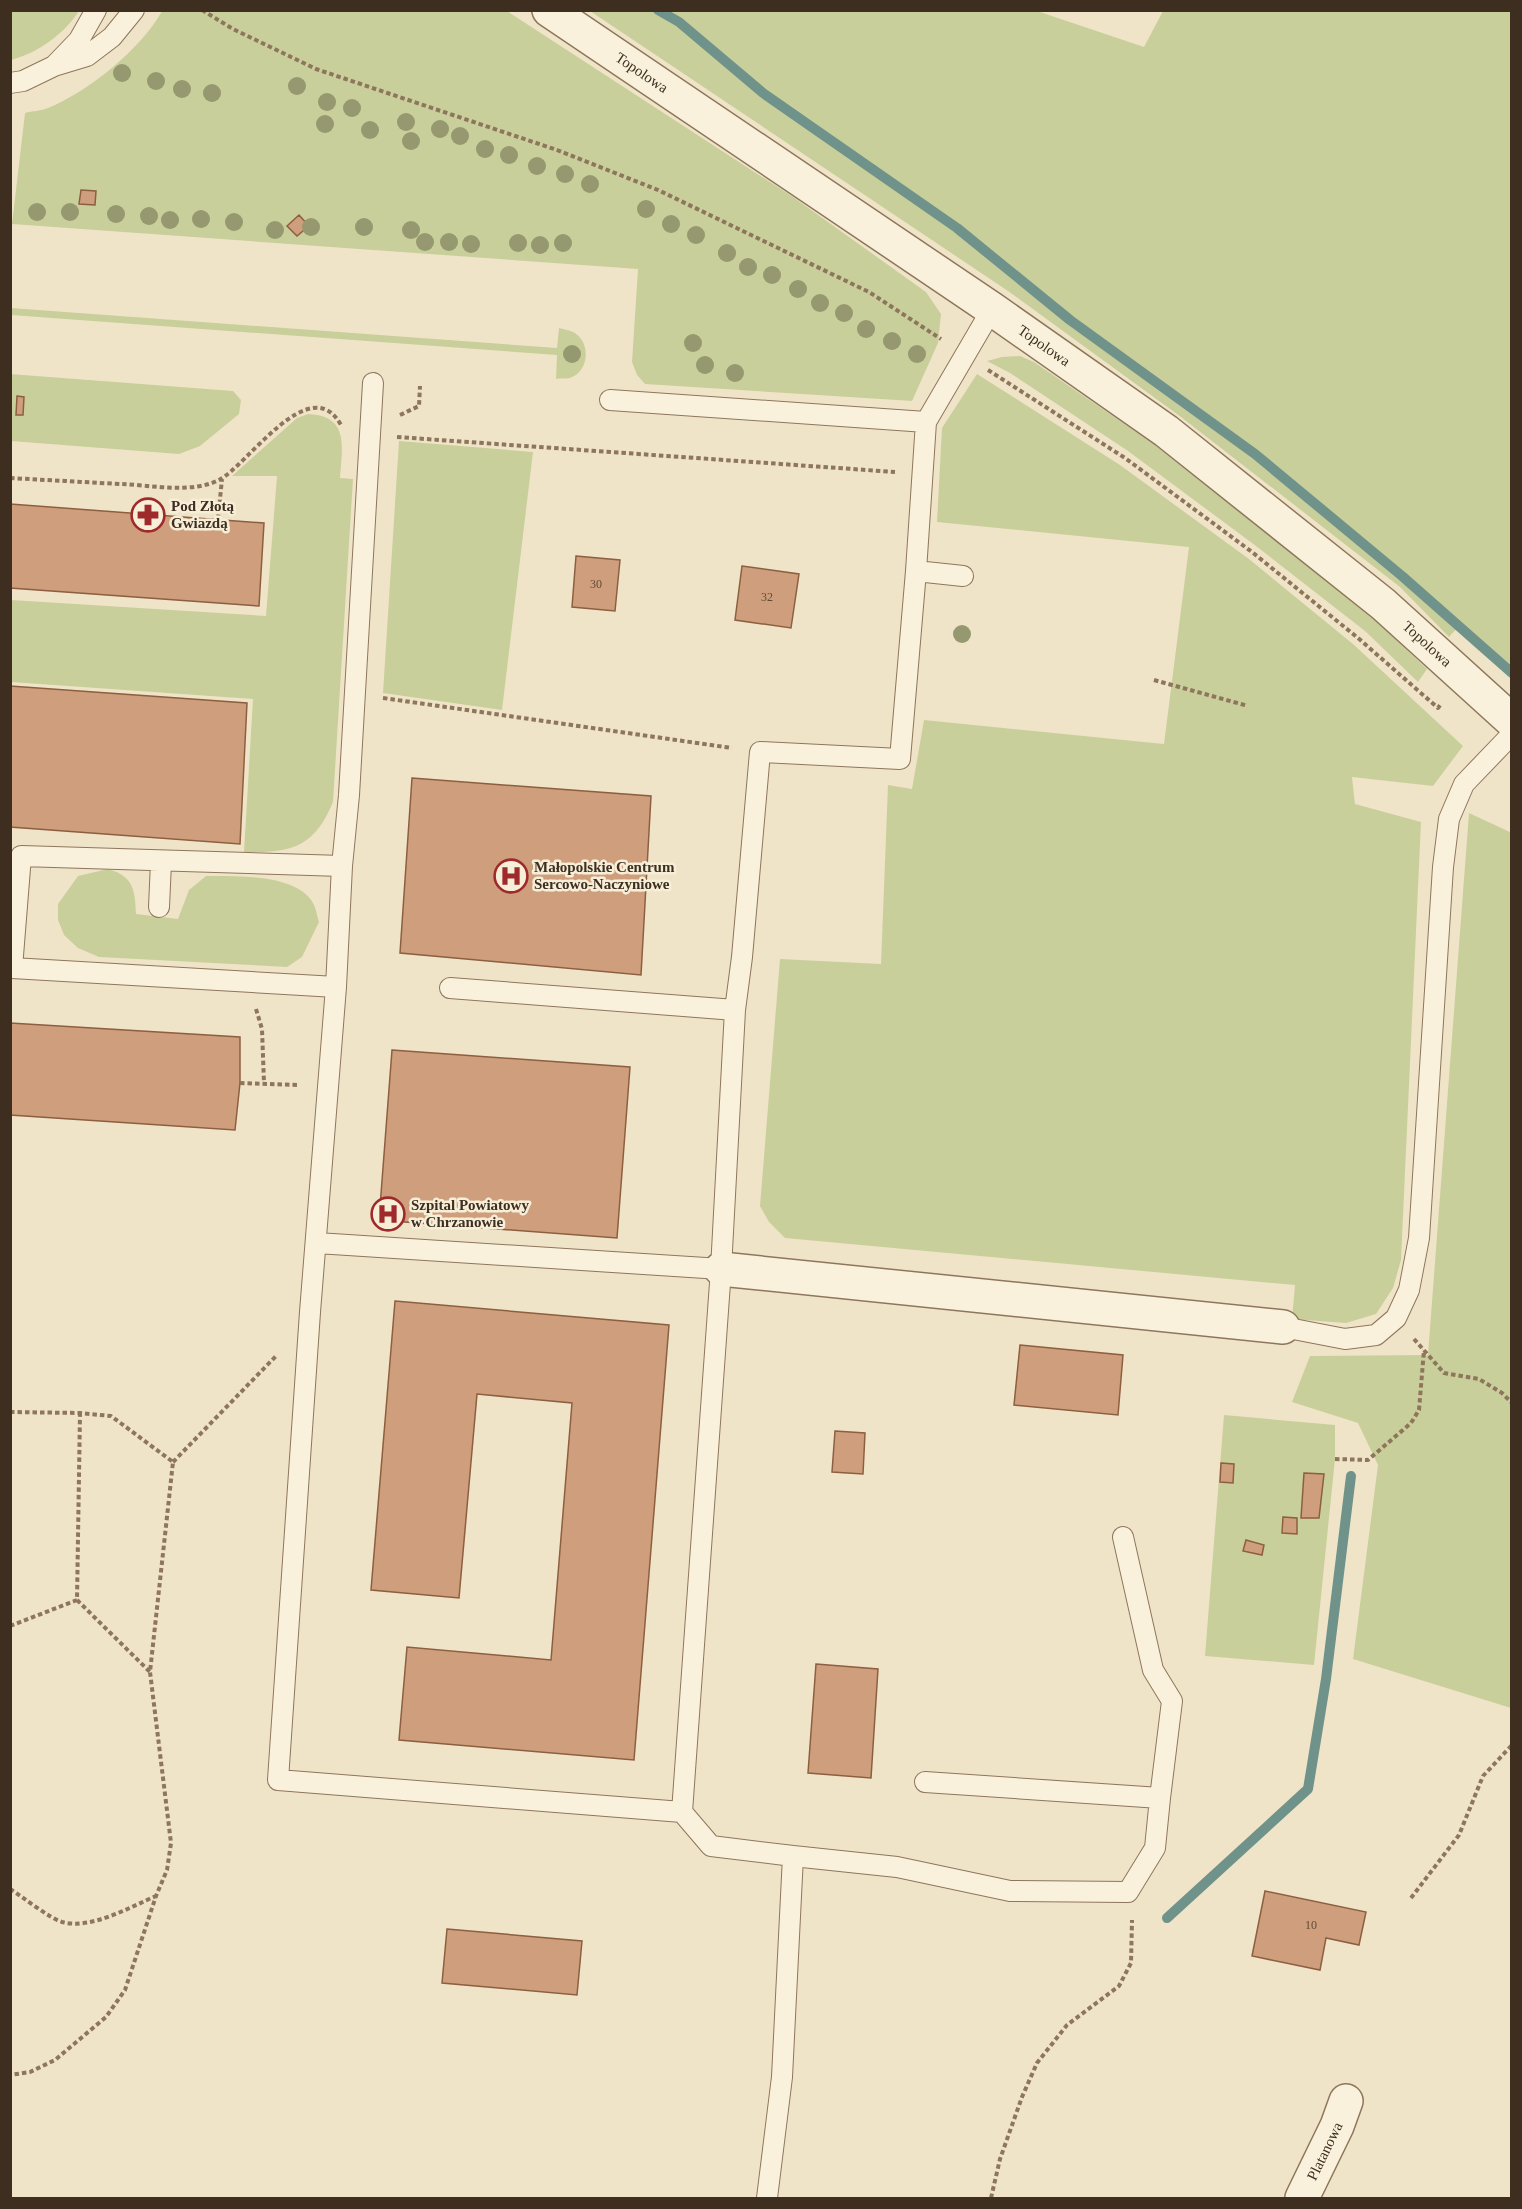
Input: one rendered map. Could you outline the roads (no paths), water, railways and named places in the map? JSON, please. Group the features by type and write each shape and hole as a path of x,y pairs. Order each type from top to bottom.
{"street":[{"name":"Topolowa","path":"549,10 992,309 1166,431 1383,604 1512,721"},
{"path":"721,1269 1283,1327"},
{"name":"Platanowa","path":"1302,2199 1346,2101"}],"lane":[{"path":"10,83 38,76 54,66 79,40 96,10"},
{"path":"54,66 87,56 112,37 134,10"},
{"path":"992,309 926,422 900,759 760,752 742,957 735,1010 721,1269 682,1812 711,1846 897,1867 1010,1891 1128,1892 1155,1848 1172,1701 1153,1670 1123,1537"},
{"path":"373,383 336,987 278,1780 682,1812"},
{"path":"610,400 926,422"},
{"path":"916,571 963,576"},
{"path":"1283,1327 1345,1339 1376,1335 1396,1318 1409,1290 1419,1238 1443,867 1449,819 1464,784 1512,734"},
{"path":"336,987 12,968 21,856 342,866"},
{"path":"159,907 161,862"},
{"path":"450,987 735,1010"},
{"path":"317,1243 721,1269"},
{"path":"925,1782 1160,1798"},
{"path":"766,2199 782,2077 793,1856"}],"waterway":[{"path":"658,10 679,22 763,93 957,228 1070,320 1255,454 1402,576 1512,673"},
{"path":"1167,1918 1308,1789 1326,1679 1351,1476"}],"place":[{"name":"Pod Złotą Gwiazdą","path":"148,515"},
{"name":"Małopolskie Centrum Sercowo-Naczyniowe","path":"511,876"},
{"name":"Szpital Powiatowy w Chrzanowie","path":"388,1214"}]}
